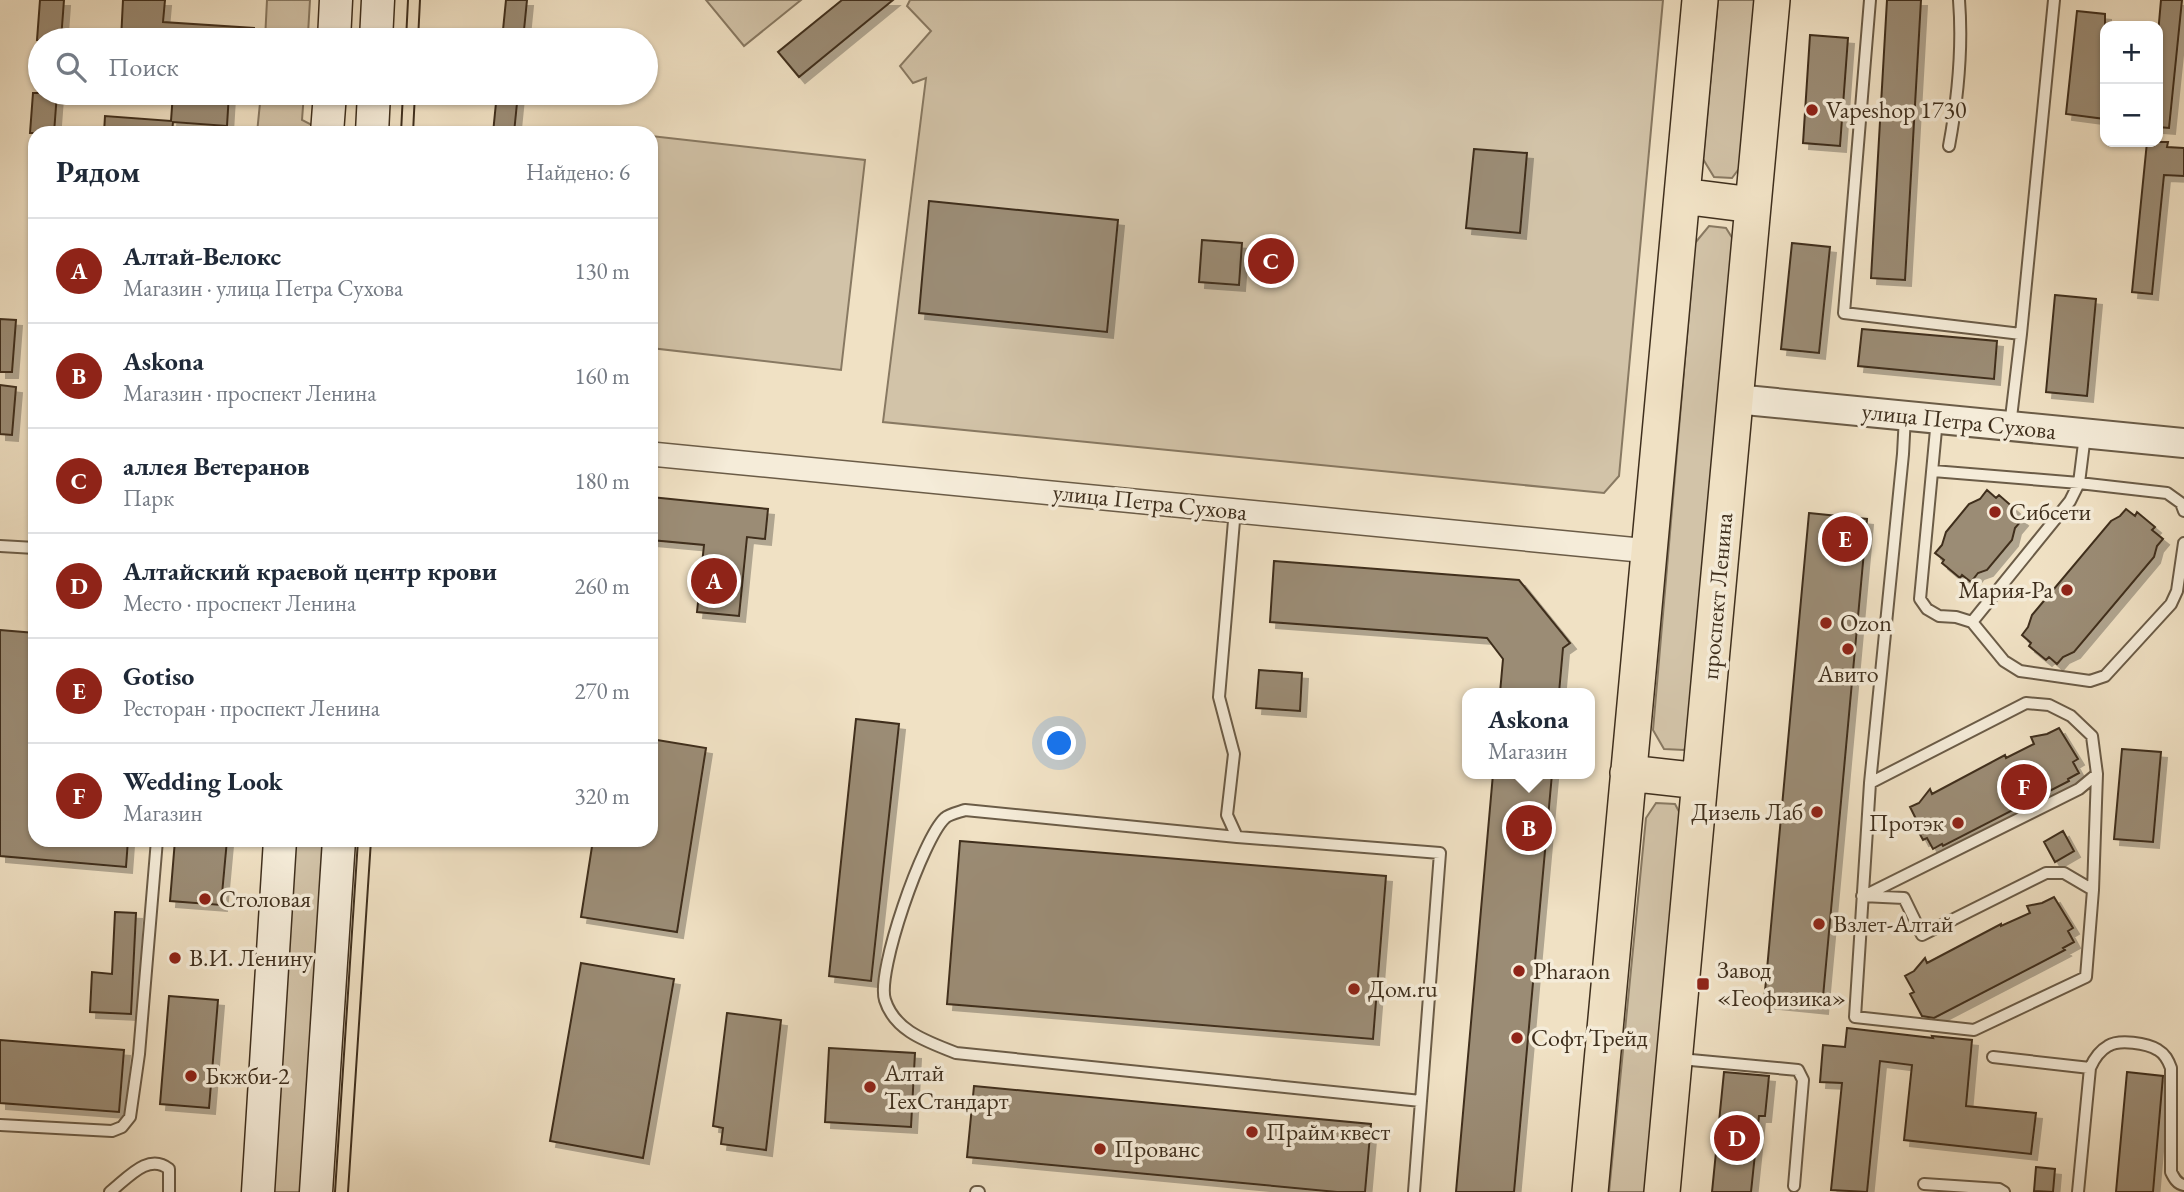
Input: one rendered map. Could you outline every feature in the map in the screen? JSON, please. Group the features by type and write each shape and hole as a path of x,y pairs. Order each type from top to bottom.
{"main road":[{"path":"335,28 336,0"},
{"path":"376,28 377,0"},
{"path":"1590,1192 1700,0"},
{"name":"проспект Ленина","path":"1662,1192 1772,0"},
{"path":"328,126 329,105"},
{"path":"372,126 373,105"},
{"path":"1682,196 1753,205"},
{"path":"1628,773 1700,781"},
{"path":"258,1192 280,847"},
{"path":"316,1192 340,847"}],"street":[{"name":"улица Петра Сухова","path":"1735,399 2184,443"},
{"name":"улица Петра Сухова","path":"658,455 1649,551"}],"lane":[{"path":"1870,0 1844,313 2021,334"},
{"path":"1949,146 1958,95 1962,35 1959,0"},
{"path":"2010,426 2054,0"},
{"path":"1870,783 2026,704 2049,705 2071,716 2092,736 2097,774 2093,890 2086,977 1974,1030 1855,1017 1870,783 1901,481 1905,416"},
{"path":"1937,419 1920,599 1927,609 1938,616 1956,617 1972,622 2004,661 2020,671 2090,681 2105,676 2171,604 2178,591 2184,543"},
{"path":"1972,622 2070,501 2079,483 2085,433"},
{"path":"1933,471 2166,493 2181,503 2184,511"},
{"path":"1235,509 1219,697 1234,754 1227,816 1237,836"},
{"path":"0,546 28,548"},
{"path":"1862,896 2079,789 2097,774"},
{"path":"1414,1192 1421,1101 1440,853 965,810 946,817 925,849 897,927 884,978 885,1000 897,1021 909,1032 956,1053 1421,1101"},
{"path":"0,1125 112,1131 122,1127 130,1117 139,1054 156,847"},
{"path":"1862,896 1904,898 1922,935 2046,873 2064,873 2093,890"},
{"path":"2078,1192 2090,1068 2102,1051 2109,1045 2118,1043 2148,1046 2160,1050 2167,1058 2171,1068 2171,1172 2180,1184 2184,1185"},
{"path":"1993,1057 2090,1068"},
{"path":"1674,1059 1798,1070 1803,1080 1794,1186"},
{"path":"110,1192 139,1168 152,1163 162,1163 169,1169 169,1192"},
{"path":"1924,1184 1998,1189 2004,1192"}],"shaded area":[{"path":"267,0 310,0 308,28 266,28"},
{"path":"706,0 801,0 744,46"},
{"path":"910,0 1663,0 1619,476 1604,493 883,422 926,78 913,83 900,66 931,31 907,6"},
{"path":"1718,0 1758,0 1744,162 1732,178 1714,177 1703,159"},
{"path":"260,105 303,105 302,120 312,125 312,126 258,126"},
{"path":"658,137 865,160 841,370 658,349"},
{"path":"1709,226 1726,228 1736,244 1694,732 1684,750 1664,749 1653,730 1695,243"},
{"path":"1656,803 1675,804 1684,821 1649,1192 1609,1192 1646,818"},
{"path":"295,847 326,847 305,1192 271,1192"}],"building":[{"path":"40,0 64,0 62,28 38,28"},
{"path":"123,0 165,0 163,22 254,28 122,28"},
{"path":"506,0 527,0 524,28 503,28"},
{"path":"842,0 893,0 799,77 778,52"},
{"path":"1887,0 1921,0 1905,280 1871,278"},
{"path":"2161,0 2182,0 2169,128 2163,127 2163,21 2159,21"},
{"path":"2077,11 2105,14 2105,21 2100,21 2100,118 2066,114"},
{"path":"1810,35 1848,38 1840,146 1803,143"},
{"path":"32,105 56,105 55,126 31,126"},
{"path":"172,105 228,105 227,126 173,122 173,126 104,126 105,116 171,121"},
{"path":"496,105 517,105 515,126 494,126"},
{"path":"2163,142 2168,142 2167,147 2184,148 2184,176 2164,175 2152,294 2132,292 2146,147 2163,147"},
{"path":"1474,149 1527,153 1520,233 1466,228"},
{"path":"929,201 1118,220 1107,332 919,313"},
{"path":"1202,240 1242,243 1239,285 1199,282"},
{"path":"1792,243 1830,247 1819,353 1781,349"},
{"path":"2055,295 2096,299 2087,396 2046,392"},
{"path":"0,319 16,320 12,372 0,372"},
{"path":"1862,329 1997,341 1994,379 1858,366"},
{"path":"0,385 16,387 12,435 0,434"},
{"path":"1987,490 1996,498 1999,495 2015,509 2012,512 2022,520 2015,528 2012,540 1987,570 1978,573 1971,582 1962,575 1960,578 1942,563 1944,560 1935,553 1942,545 1946,532 1969,504 1980,499"},
{"path":"658,498 768,509 765,539 747,537 739,616 697,612 704,545 658,541"},
{"path":"2126,509 2135,516 2137,512 2155,527 2152,530 2163,539 2157,546 2154,557 2074,652 2063,657 2057,664 2049,657 2046,660 2029,646 2031,643 2022,635 2032,615 2111,521"},
{"path":"1809,513 1867,519 1822,1008 1764,1002"},
{"path":"1274,561 1519,580 1570,643 1563,648 1559,688 1500,688 1503,659 1487,638 1270,622"},
{"path":"0,630 28,632 28,847 127,847 126,867 0,856"},
{"path":"1259,670 1302,673 1300,711 1256,708"},
{"path":"856,719 899,724 871,981 829,976"},
{"path":"2059,728 2078,759 2073,762 2079,773 2068,779 2069,781 1943,846 1942,844 1933,849 1927,838 1923,840 1910,807 1919,803 1930,789 1932,794 2005,755 2006,758 2034,744 2031,737"},
{"path":"658,740 706,748 677,932 581,917 592,847 658,847"},
{"path":"2122,749 2161,752 2153,842 2114,839"},
{"path":"1493,779 1552,779 1514,1192 1456,1192"},
{"path":"2063,831 2074,851 2055,862 2044,842"},
{"path":"960,841 1386,876 1373,1039 947,1004"},
{"path":"174,847 226,847 221,905 170,901"},
{"path":"2054,897 2073,928 2068,931 2074,942 2063,948 2065,950 1934,1018 1922,1016 1910,994 1914,992 1905,976 1914,971 1925,958 1927,963 2001,924 2030,913 2027,906"},
{"path":"115,912 136,913 131,1014 90,1012 92,972 112,974"},
{"path":"581,963 674,979 643,1158 550,1141"},
{"path":"169,996 218,1000 209,1108 160,1104"},
{"path":"727,1013 781,1020 766,1150 721,1144 723,1128 713,1126"},
{"path":"1847,1028 1972,1040 1966,1106 2036,1113 2031,1154 1904,1140 1912,1065 1880,1061 1867,1192 1831,1190 1842,1083 1820,1082 1823,1045 1845,1047"},
{"path":"0,1040 124,1050 119,1112 0,1103"},
{"path":"829,1048 915,1053 911,1127 825,1122"},
{"path":"1724,1072 1769,1076 1765,1116 1759,1116 1751,1192 1712,1192"},
{"path":"2127,1072 2163,1076 2153,1192 2116,1192"},
{"path":"974,1086 1371,1124 1365,1192 1337,1192 967,1157"},
{"path":"2036,1167 2055,1169 2053,1192 2034,1191"}],"tram line":[{"path":"407,28 408,0"},
{"path":"419,28 420,0"},
{"path":"401,126 402,105"},
{"path":"413,126 414,105"},
{"path":"335,1192 358,847"},
{"path":"348,1192 371,847"}],"place":[{"name":"Vapeshop 1730","path":"1812,110"},
{"name":"аллея Ветеранов","path":"1271,261"},
{"name":"Сибсети","path":"1995,512"},
{"name":"Gotiso","path":"1845,539"},
{"name":"Алтай-Велокс","path":"714,581"},
{"name":"Мария-Ра","path":"2067,590"},
{"name":"Ozon","path":"1826,623"},
{"name":"Авито","path":"1848,649"},
{"name":"Wedding Look","path":"2024,787"},
{"name":"Дизель Лаб","path":"1817,812"},
{"name":"Протэк","path":"1958,823"},
{"name":"Askona","path":"1529,828"},
{"name":"Столовая","path":"205,899"},
{"name":"Взлет-Алтай","path":"1819,924"},
{"name":"В.И. Ленину","path":"175,958"},
{"name":"Pharaon","path":"1519,971"},
{"name":"Завод «Геофизика»","path":"1703,984"},
{"name":"Дом.ru","path":"1354,989"},
{"name":"Софт Трейд","path":"1517,1038"},
{"name":"Бкжби-2","path":"191,1076"},
{"name":"Алтай ТехСтандарт","path":"870,1087"},
{"name":"Прайм квест","path":"1252,1132"},
{"name":"Алтайский краевой центр крови","path":"1737,1138"},
{"name":"Прованс","path":"1100,1149"}]}
